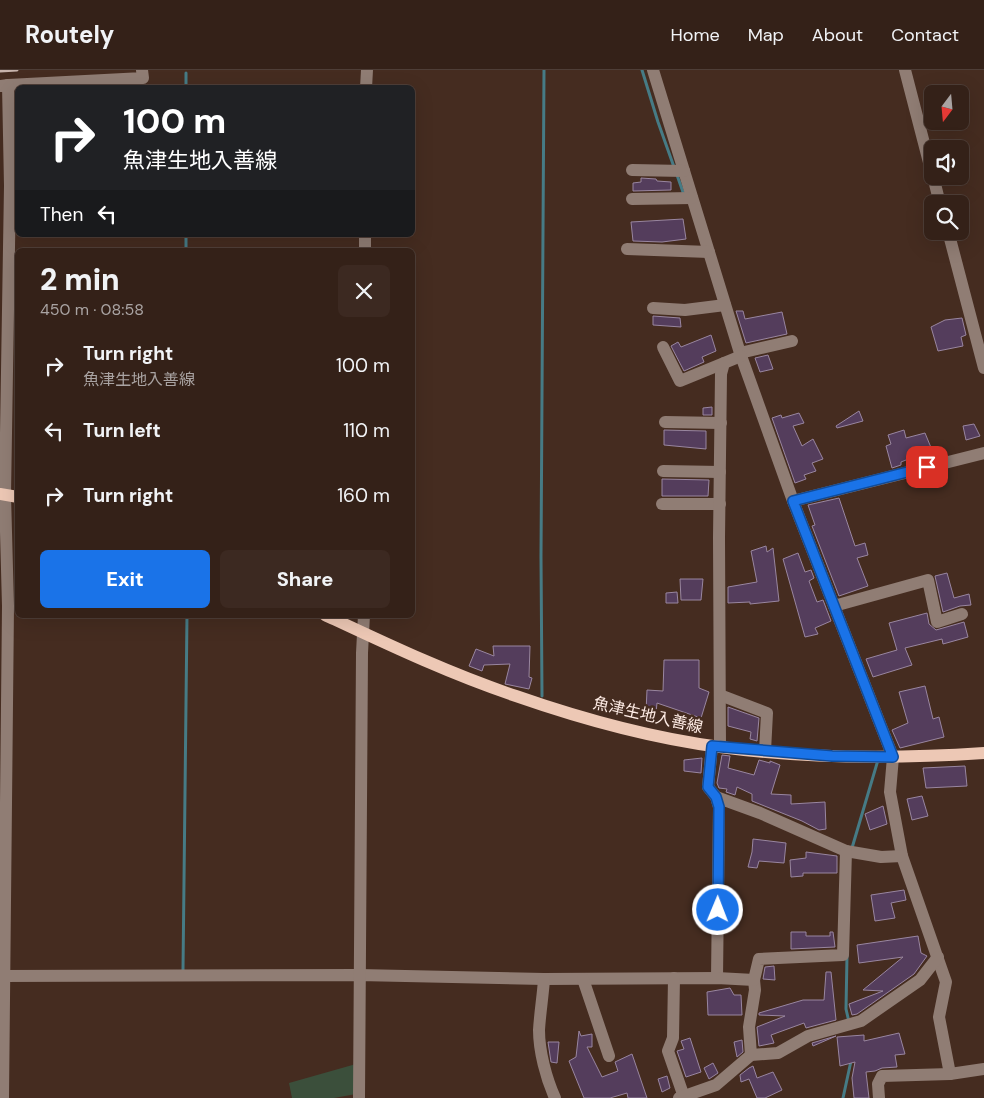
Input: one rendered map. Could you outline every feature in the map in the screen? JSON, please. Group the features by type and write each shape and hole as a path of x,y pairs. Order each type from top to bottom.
{"main road":[{"name":"魚津生地入善線","path":"332,618 442,668 543,705 638,731 716,746 832,756 946,756 984,753"}],"street":[{"path":"21,85 143,78 142,70"},
{"path":"366,70 366,85"},
{"path":"653,70 740,354 793,501 893,757 890,792 902,856 946,982 939,1017 950,1074"},
{"path":"905,70 924,141"},
{"path":"3,1098 2,976 8,624 12,562 8,495 10,186 4,86"},
{"path":"632,170 684,171"},
{"path":"632,199 692,198"},
{"path":"950,240 984,368"},
{"path":"627,249 709,252"},
{"path":"653,308 685,310 725,304"},
{"path":"663,347 680,381 724,363 740,354 792,341"},
{"path":"717,978 719,807 716,797 708,787 716,746 720,695 721,374 724,363"},
{"path":"665,422 721,423"},
{"path":"793,501 984,453"},
{"path":"663,471 720,472"},
{"path":"662,504 720,504"},
{"path":"834,606 928,580 937,622 962,614"},
{"path":"359,1098 364,618"},
{"path":"720,695 767,713 765,751"},
{"path":"716,797 760,813 846,851 881,856 902,856"},
{"path":"751,1055 748,1027 756,990 754,980 759,959 843,955 846,851"},
{"path":"674,978 673,1038 668,1051 682,1097 716,1092 751,1055 778,1053 808,1036 861,1020 920,980 938,958"},
{"path":"2,976 359,975 544,979 717,978 754,980"},
{"path":"583,978 609,1056"},
{"path":"544,979 539,1030 540,1046 551,1090 555,1098"},
{"path":"880,1098 878,1084 882,1076 950,1074 984,1069"}],"green space":[{"path":"356,1064 356,1094 334,1098 292,1098 289,1083"}],"building":[{"path":"641,178 671,182 671,190 633,191 633,183 641,182"},
{"path":"683,219 686,239 662,242 633,241 631,222"},
{"path":"736,311 743,311 745,319 782,312 787,334 746,343"},
{"path":"653,316 680,318 681,327 653,325"},
{"path":"962,318 966,335 961,337 963,346 938,351 931,327 945,320"},
{"path":"711,335 716,351 702,357 704,362 684,371 671,346 678,342 681,347"},
{"path":"768,355 773,369 760,372 755,358"},
{"path":"712,407 712,415 703,415 703,408"},
{"path":"859,411 863,421 837,428 836,426"},
{"path":"799,413 804,423 793,426 802,446 813,439 823,459 812,463 816,471 804,475 806,479 795,483 772,418 781,415 782,418"},
{"path":"974,424 980,436 966,440 963,426"},
{"path":"664,430 706,431 706,449 664,445"},
{"path":"904,430 906,438 925,433 932,450 910,455 911,458 901,462 901,465 892,468 886,446 891,444 888,435"},
{"path":"662,479 709,480 708,496 662,496"},
{"path":"839,498 855,546 865,543 868,555 857,558 868,586 839,596 812,526 815,525 808,505"},
{"path":"766,546 767,552 773,548 779,601 750,604 750,602 728,603 728,587 757,582 751,551"},
{"path":"798,553 805,572 811,570 814,578 809,581 817,602 823,600 831,621 815,628 818,634 805,637 783,559"},
{"path":"947,573 954,598 969,594 971,605 960,606 943,612 935,576"},
{"path":"680,579 703,579 701,600 681,600"},
{"path":"677,592 678,603 666,603 666,593"},
{"path":"927,613 929,624 936,630 964,622 968,637 943,644 942,639 905,648 912,665 873,677 866,659 897,650 889,623"},
{"path":"493,646 530,646 529,677 532,678 529,689 505,684 510,664 484,665 482,671 469,666 476,649 494,656"},
{"path":"664,660 699,660 699,688 709,692 701,718 657,703 656,713 646,712 647,690 663,691"},
{"path":"925,686 933,719 939,717 944,737 900,748 892,730 908,723 899,692"},
{"path":"728,707 759,718 757,741 750,739 751,732 728,726"},
{"path":"722,755 730,756 728,768 754,775 759,760 770,763 770,761 780,765 771,794 791,795 791,804 825,802 826,829 819,830 802,821 752,801 752,794 737,787 735,795 726,792 727,789 719,788 717,783"},
{"path":"702,758 701,773 684,771 684,760"},
{"path":"965,766 967,786 926,788 923,768"},
{"path":"922,796 928,816 912,820 907,799"},
{"path":"883,806 887,824 870,830 865,814"},
{"path":"753,839 786,843 784,863 759,861 757,868 748,867"},
{"path":"806,852 837,856 837,873 803,873 803,876 791,877 790,860 806,858"},
{"path":"904,890 906,900 891,903 895,918 875,921 871,895"},
{"path":"791,932 806,932 806,936 830,936 830,932 833,932 835,947 791,949"},
{"path":"918,936 921,953 927,956 914,974 857,1014 852,1015 849,1004 883,991 863,990 903,957 859,963 857,945"},
{"path":"774,966 775,980 763,979 765,967"},
{"path":"826,972 831,972 836,1020 806,1028 804,1023 771,1035 774,1043 759,1046 757,1027 785,1016 759,1015 759,1013 803,1000 824,1000"},
{"path":"730,988 734,995 741,995 742,1015 708,1015 707,992"},
{"path":"579,1031 581,1036 592,1034 592,1047 587,1047 602,1077 618,1071 615,1062 632,1054 647,1098 628,1098 627,1093 610,1098 584,1098 569,1061 576,1057"},
{"path":"899,1033 905,1054 895,1055 897,1067 866,1072 869,1098 854,1098 852,1078 855,1062 840,1066 837,1037 864,1035 864,1041"},
{"path":"836,1036 813,1046 812,1043"},
{"path":"690,1038 701,1072 686,1077 677,1051 684,1049 681,1041"},
{"path":"742,1040 743,1052 737,1057 734,1042"},
{"path":"548,1042 559,1042 557,1063 551,1062"},
{"path":"713,1063 718,1073 709,1079 704,1068"},
{"path":"753,1066 757,1078 773,1072 782,1090 765,1098 757,1098 749,1079 741,1082 740,1075"},
{"path":"667,1076 670,1088 662,1092 658,1079"}],"waterway":[{"path":"542,696 544,70"},
{"path":"642,70 674,167"},
{"path":"186,73 186,85"},
{"path":"677,175 684,195"},
{"path":"186,237 186,248"},
{"path":"183,970 187,618"},
{"path":"852,848 878,760"},
{"path":"847,956 846,1009 849,1022"},
{"path":"843,1098 851,1061"}],"railway":[{"path":"0,71 17,70"}],"route":[{"path":"718,910 719,807 716,797 708,787 712,746 832,756 893,757 793,501 927,467"}]}
